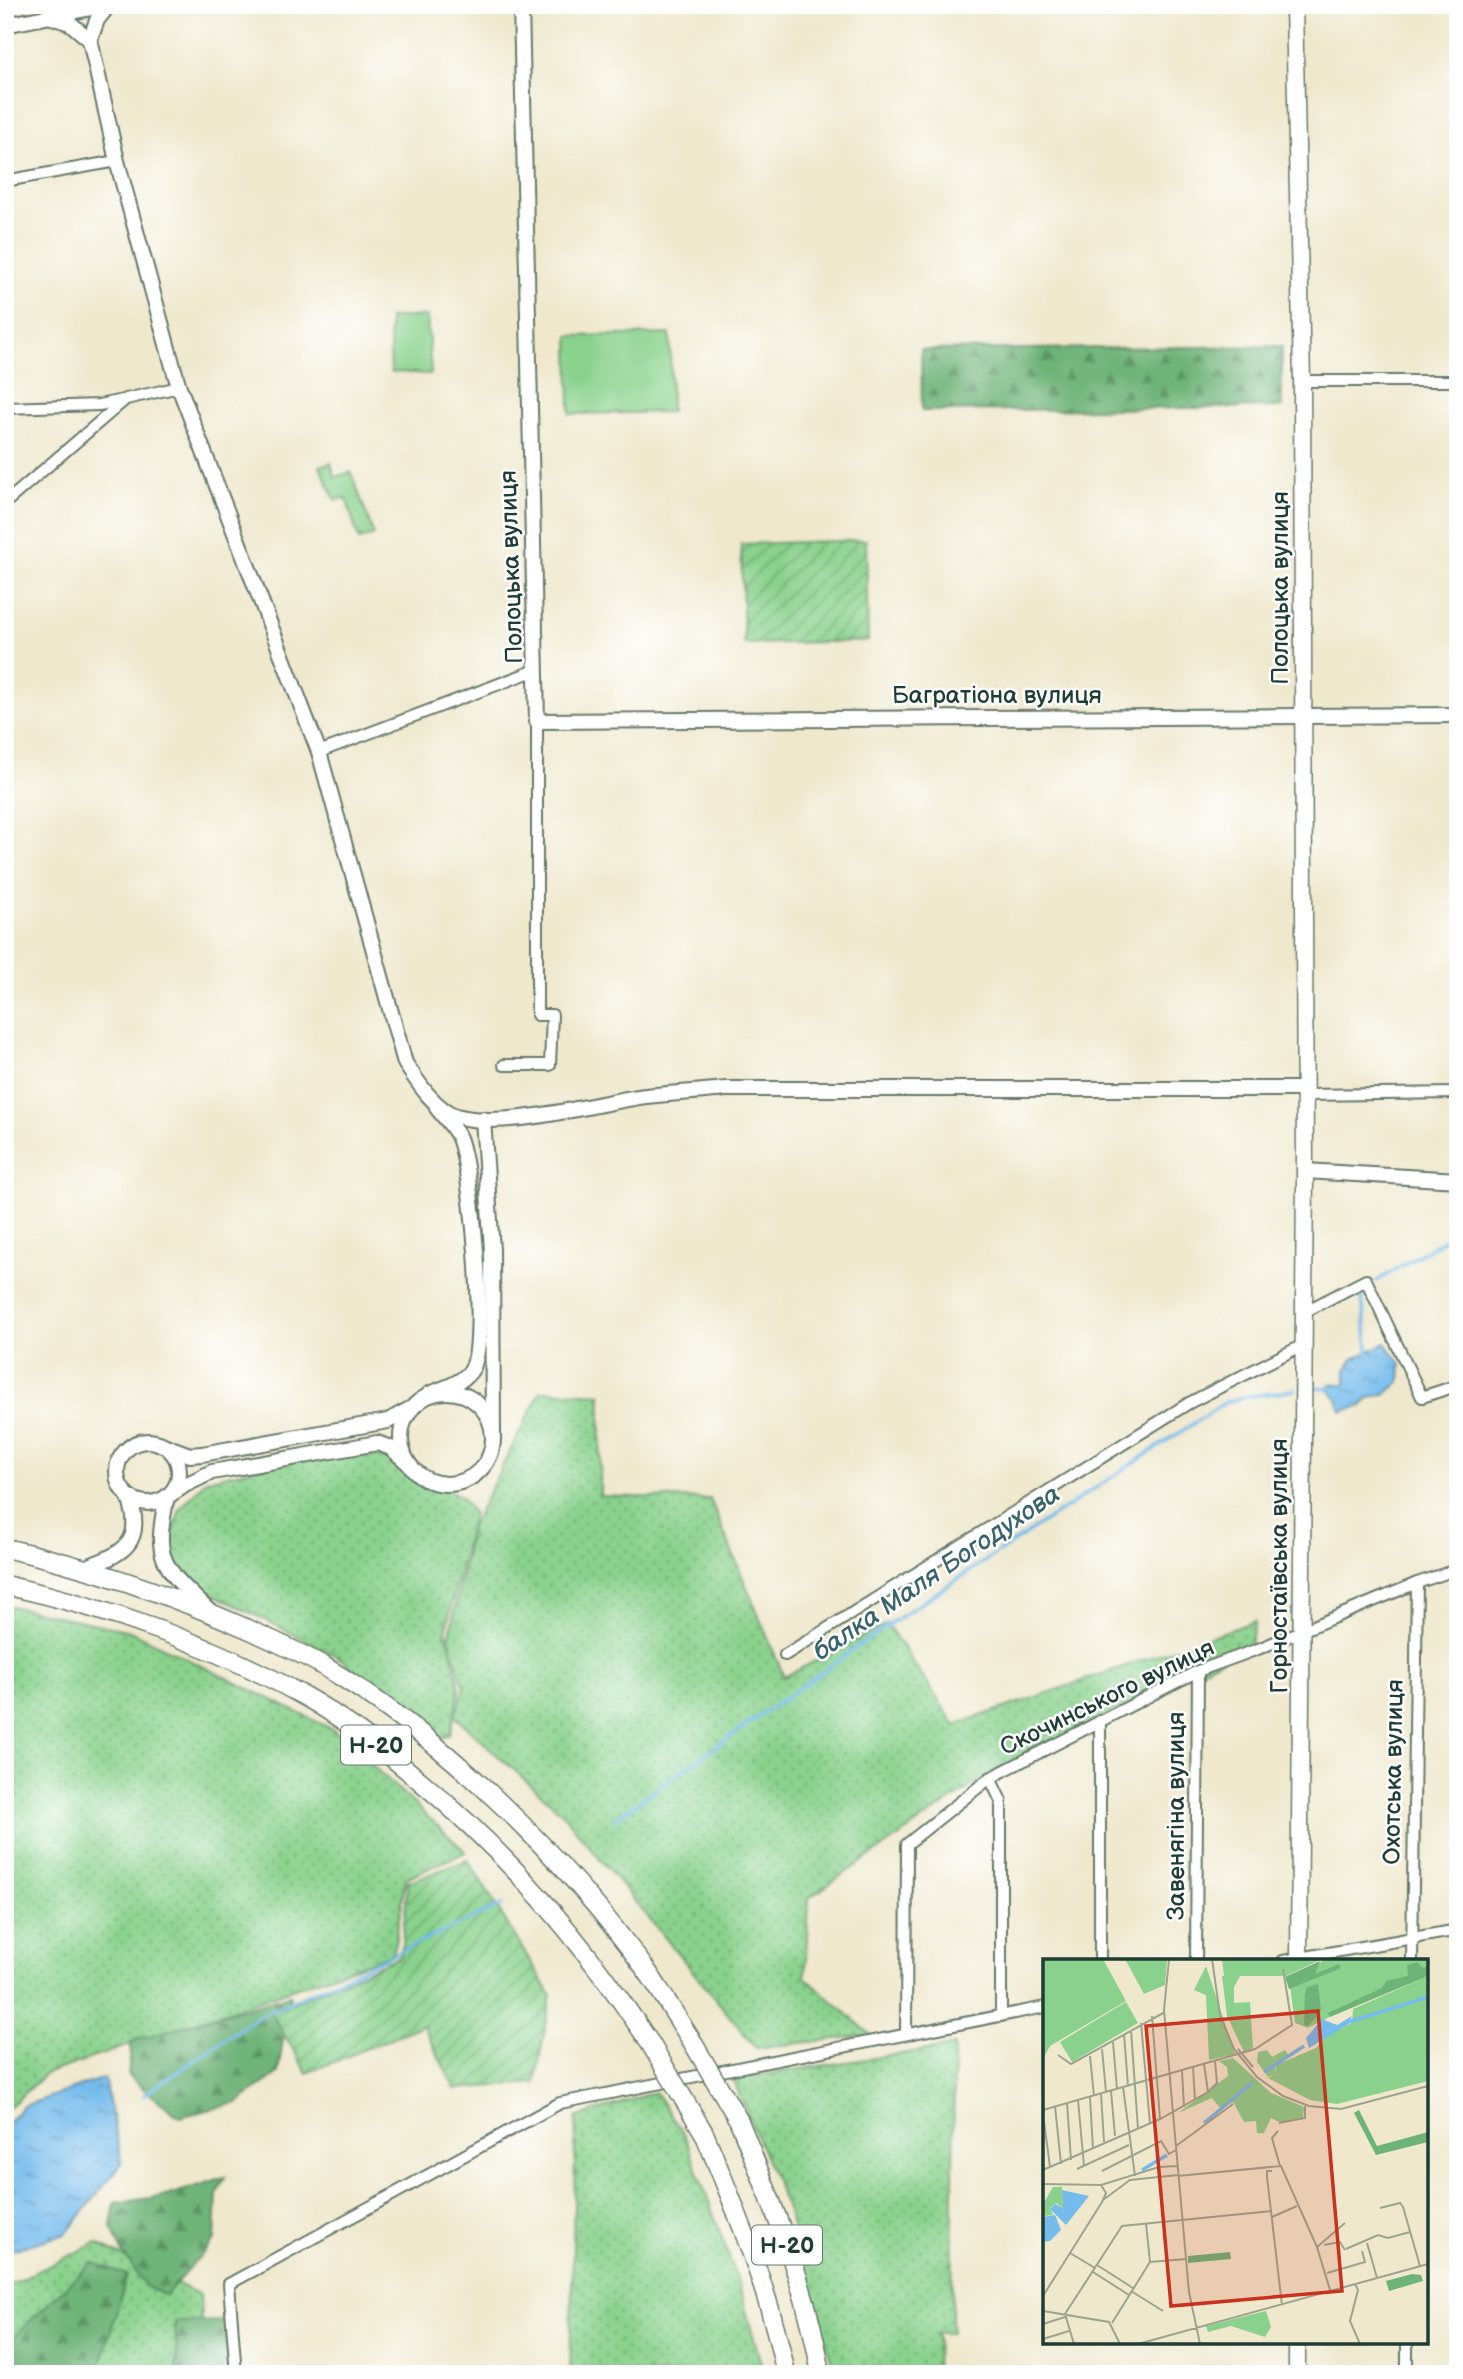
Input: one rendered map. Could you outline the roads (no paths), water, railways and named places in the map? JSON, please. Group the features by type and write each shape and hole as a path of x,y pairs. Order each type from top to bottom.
{"main road":[{"name":"Полоцька вулиця","path":"1294,5 1302,381 1305,1171"},
{"name":"Горностаївська вулиця","path":"1293,1959 1303,1630 1305,1171"},
{"name":"Н-20","path":"5,1548 144,1587 209,1612 320,1664 369,1696 469,1775 514,1817 607,1921 647,1972 739,2121 777,2214 804,2298 821,2374"},
{"name":"Н-20","path":"5,1586 72,1602 195,1644 306,1697 391,1756 491,1843 574,1936 614,1989 704,2133 743,2225 786,2374"},
{"path":"1297,2344 1297,2374"}],"street":[{"path":"5,25 108,5"},
{"path":"83,1568 113,1558 128,1544 134,1528 135,1513 129,1497 117,1481 118,1461 132,1445 142,1442 160,1444 190,1455 202,1454 388,1421 429,1394 465,1378 474,1365 478,1340 478,1282 472,1206 459,1137 405,1063 319,752 179,387 117,161 90,40 97,20 108,5"},
{"name":"Полоцька вулиця","path":"504,1065 550,1066 552,1015 537,1014 537,670 528,409 521,5"},
{"path":"51,16 70,23 90,40"},
{"path":"5,181 117,161"},
{"path":"1302,381 1458,381"},
{"path":"5,408 99,405 179,387"},
{"path":"5,503 126,399"},
{"path":"319,752 537,670"},
{"name":"Багратіона вулиця","path":"537,721 1458,715"},
{"path":"428,1096 454,1115 493,1120 553,1113 646,1096 726,1089 1458,1093"},
{"path":"129,1497 148,1504 167,1497 184,1485 212,1472 377,1443 391,1448 424,1478 439,1483 455,1483 470,1478 482,1468 490,1454 493,1438 492,1250 483,1119"},
{"path":"1305,1171 1458,1180"},
{"path":"1304,1312 1366,1280 1422,1396 1458,1385"},
{"path":"785,1655 1189,1403 1303,1345"},
{"path":"429,1394 451,1392 472,1398 483,1409 491,1423 493,1438"},
{"path":"408,1463 400,1442 401,1428 411,1408"},
{"path":"160,1444 171,1451 179,1470 178,1480 167,1497 160,1530 161,1548 176,1580 209,1612"},
{"name":"Скочинського вулиця","path":"906,2034 907,1844 990,1778 1198,1671 1458,1569"},
{"name":"Охотська вулиця","path":"1412,1959 1417,1583"},
{"name":"Завенягіна вулиця","path":"1196,1959 1198,1671"},
{"path":"1100,1721 1100,1959"},
{"path":"990,1778 1000,1801 1000,2016"},
{"path":"1299,1959 1458,1930"},
{"path":"236,2374 229,2284 560,2103 1043,2007"},
{"path":"1407,2344 1407,2374"}],"water":[{"path":"1386,1343 1401,1364 1400,1382 1387,1393 1369,1398 1362,1406 1341,1411 1337,1399 1329,1389 1331,1385 1346,1384 1346,1370 1353,1359"},
{"path":"104,2078 122,2163 66,2234 5,2252 5,2126 23,2106"}],"waterway":[{"name":"балка Маля Богодухова","path":"1377,1281 1458,1231"},
{"name":"балка Маля Богодухова","path":"1361,1291 1369,1355"},
{"name":"балка Маля Богодухова","path":"1314,1387 1333,1389"},
{"name":"балка Маля Богодухова","path":"614,1819 894,1621 1226,1402 1295,1390"},
{"name":"балка Маля Богодухова","path":"144,2095 259,2016 502,1905"}]}
